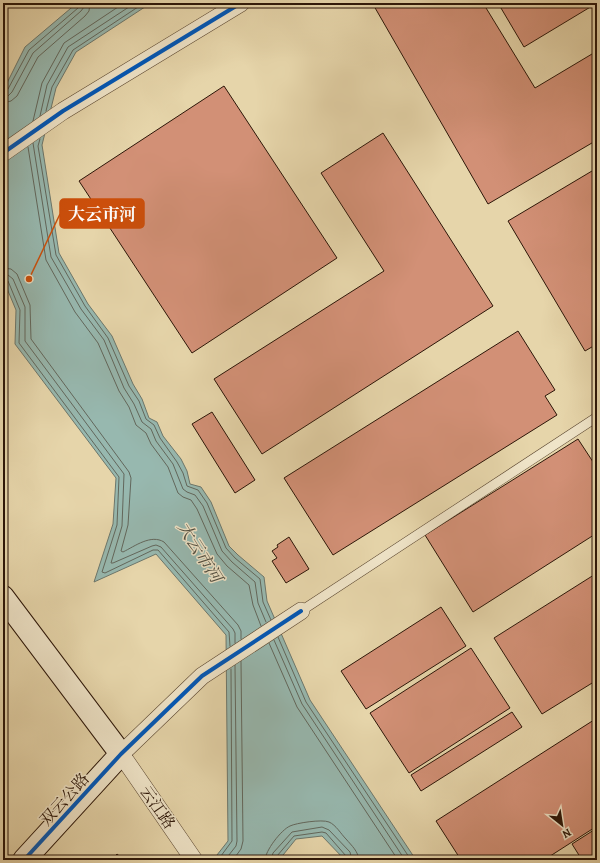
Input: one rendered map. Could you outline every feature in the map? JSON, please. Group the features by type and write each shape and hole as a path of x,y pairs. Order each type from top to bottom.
{"street":[{"path":"3,154 63,111 241,3"},
{"path":"3,597 121,754 202,676 301,611"},
{"name":"云江路","path":"121,754 194,860"},
{"name":"双云公路","path":"24,860 121,754"}],"lane":[{"path":"301,611 597,417"}],"water":[{"path":"77,3 151,3 76,52 56,88 42,145 59,253 88,304 112,336 133,384 142,399 149,418 157,422 163,436 181,459 187,471 190,484 201,487 211,502 229,546 264,577 267,601 310,700 416,860 345,860 322,836 296,839 279,860 213,860 228,841 226,635 156,554 94,582 113,524 116,478 15,344 16,310 3,279 3,91 25,47"}],"building":[{"path":"379,3 483,3 535,88 597,51 597,140 488,204 374,6"},
{"path":"498,3 597,3 524,47"},
{"path":"224,86 337,258 192,353 79,181"},
{"path":"383,133 493,306 262,454 214,379 384,271 321,173"},
{"path":"597,168 597,344 585,351 508,221"},
{"path":"518,331 555,390 545,396 557,415 333,555 284,478"},
{"path":"212,412 255,480 235,493 192,424"},
{"path":"578,439 597,468 597,533 473,612 425,535"},
{"path":"289,537 309,569 286,583 272,561 277,558 272,551 278,547 277,545"},
{"path":"597,573 597,680 542,714 494,638"},
{"path":"441,607 466,646 366,709 341,671"},
{"path":"471,648 510,708 409,773 370,713"},
{"path":"512,712 522,727 421,791 411,775"},
{"path":"597,718 597,826 544,860 461,860 436,821"},
{"path":"597,828 597,860 582,860 572,844"},
{"path":"117,854 124,860 111,860"}],"cycle path":[{"path":"3,153 63,111 241,3"},
{"path":"24,860 121,754 202,676 301,611"}],"place":[{"name":"大云市河","path":"29,279"}]}
